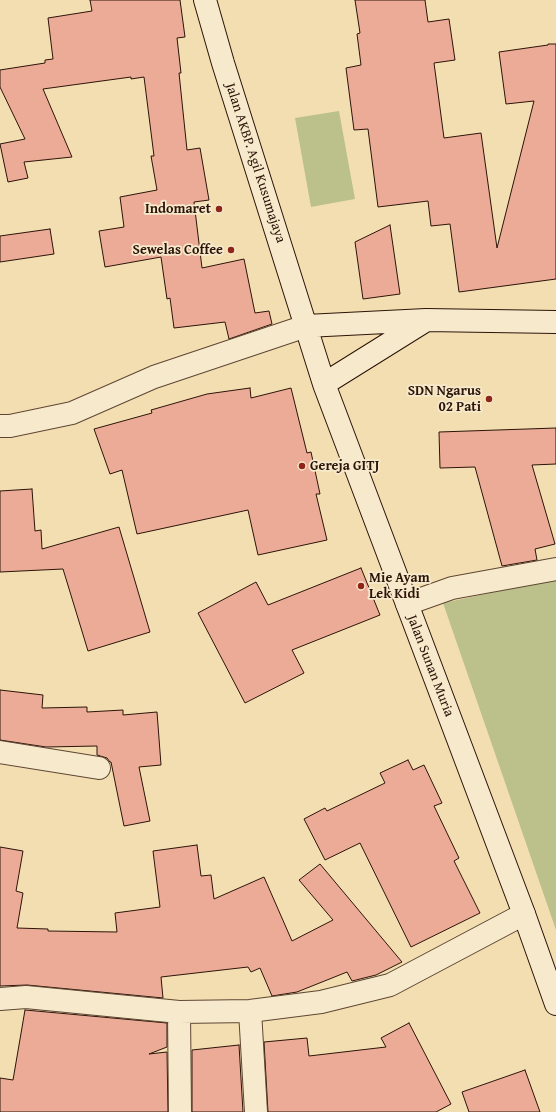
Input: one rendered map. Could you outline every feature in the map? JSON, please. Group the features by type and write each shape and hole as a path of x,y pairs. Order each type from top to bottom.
{"main road":[{"name":"Jalan AKBP. Agil Kusumajaya","path":"205,0 223,63 306,326"},
{"path":"324,384 426,320"},
{"path":"0,426 10,426 72,413 154,378 306,326 426,320 556,322"},
{"name":"Jalan Sunan Muria","path":"306,326 324,384 524,914 556,1004"},
{"path":"407,604 452,588 556,569"},
{"path":"0,752 99,768"},
{"path":"0,999 26,997 179,1012 250,1011 321,1002 390,984 524,914"},
{"path":"250,1011 256,1112"},
{"path":"179,1012 180,1112"}],"green space":[{"path":"339,111 355,199 311,207 295,118"},
{"path":"556,579 556,930 443,603"}],"building":[{"path":"90,0 180,0 185,37 177,38 187,150 200,148 209,200 194,202 202,268 244,259 255,313 269,311 272,324 229,339 225,322 174,328 170,298 167,299 161,257 105,267 99,231 124,227 120,197 157,190 151,156 154,156 144,77 131,79 131,77 43,89 72,157 24,162 28,178 8,182 0,144 25,139 0,87 0,70 45,63 45,60 53,59 48,18 92,11"},
{"path":"355,0 425,0 428,22 449,19 455,60 434,63 444,138 481,133 497,248 534,101 506,104 499,52 556,44 556,279 459,292 450,224 431,226 428,201 378,207 368,129 354,130 346,68 361,65 357,34 360,33"},
{"path":"390,225 400,294 363,299 355,242"},
{"path":"50,229 54,254 0,262 0,236"},
{"path":"250,388 251,398 291,388 307,453 311,452 320,494 316,494 327,540 258,555 248,510 137,534 122,470 110,474 94,429 152,413 151,410 207,394"},
{"path":"556,428 556,464 532,465 555,544 535,549 537,560 502,566 475,467 440,468 439,432"},
{"path":"32,489 35,531 41,530 42,549 119,527 150,632 88,651 63,569 0,572 0,491"},
{"path":"361,568 380,615 292,650 304,673 245,703 198,613 256,582 268,605"},
{"path":"0,690 43,695 42,708 87,707 87,712 123,710 123,715 157,712 161,765 139,767 150,821 124,826 111,762 107,758 97,755 97,746 46,747 0,740"},
{"path":"408,760 413,770 424,765 442,803 434,806 459,858 454,861 480,913 411,947 360,843 325,860 304,819 325,808 327,811 385,783 380,773"},
{"path":"197,845 201,876 211,875 214,899 264,877 292,941 333,920 299,880 320,864 402,962 376,975 352,981 347,972 297,992 272,996 260,968 251,972 248,967 161,977 163,998 27,985 0,986 0,847 23,851 16,891 23,893 17,928 48,929 48,931 117,932 115,913 160,907 153,851"},
{"path":"25,1010 167,1023 167,1047 149,1054 167,1052 168,1112 0,1112 0,1078 13,1080"},
{"path":"409,1023 451,1104 436,1112 268,1112 264,1042 307,1038 309,1056 386,1047 381,1038"},
{"path":"239,1045 243,1112 192,1112 192,1050"},
{"path":"525,1070 540,1112 469,1112 462,1092"}],"place":[{"name":"Indomaret","path":"219,209"},
{"name":"Sewelas Coffee","path":"231,250"},
{"name":"SDN Ngarus 02 Pati","path":"489,399"},
{"name":"Gereja GITJ","path":"302,466"},
{"name":"Mie Ayam Lek Kidi","path":"361,586"}]}
